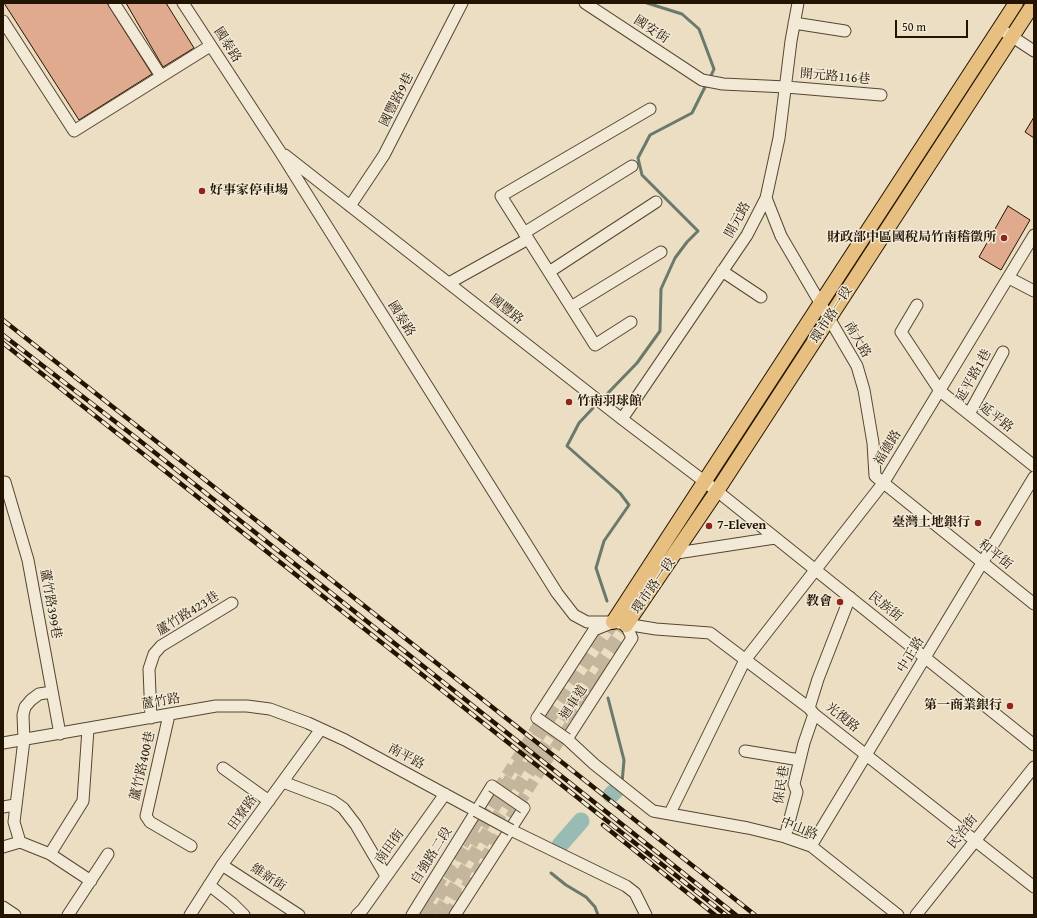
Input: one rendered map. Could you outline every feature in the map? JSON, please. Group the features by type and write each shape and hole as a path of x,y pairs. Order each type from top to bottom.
{"main road":[{"name":"環市路一段","path":"620,624 704,481 1016,3"},
{"name":"環市路一段","path":"620,624 676,553 1034,3"},
{"path":"877,216 890,224"}],"street":[{"path":"114,3 161,76"},
{"name":"國泰路","path":"183,3 279,150 557,593 574,615 587,622 620,624"},
{"name":"國豐路9巷","path":"350,206 384,155 462,3"},
{"name":"國安街","path":"584,3 702,80 723,84 786,87"},
{"name":"開元路","path":"622,419 747,235 766,198 779,138 798,3"},
{"path":"3,21 74,131 210,46"},
{"path":"794,23 845,31"},
{"path":"1000,28 1034,51"},
{"name":"開元路116巷","path":"786,87 881,95"},
{"path":"631,322 595,345 501,196 650,109"},
{"name":"國豐路","path":"279,150 622,419 717,491"},
{"path":"449,283 526,236 632,166"},
{"name":"南大路","path":"766,198 781,236 857,366 864,390 873,443 875,476 884,482"},
{"path":"549,272 656,202"},
{"name":"福德路","path":"670,812 745,660 884,482 1034,235"},
{"path":"571,307 661,252"},
{"path":"722,271 761,297"},
{"path":"1009,278 1034,291"},
{"name":"延平路","path":"917,305 901,332 940,391 1034,466"},
{"name":"延平路1巷","path":"969,414 1003,352"},
{"name":"中正路","path":"810,846 867,755 1034,477"},
{"name":"蘆竹路399巷","path":"6,482 28,560 60,734"},
{"name":"和平街","path":"884,482 1034,604"},
{"name":"民族街","path":"717,491 1034,745"},
{"path":"676,553 776,538"},
{"name":"保民巷","path":"785,837 797,792 794,784 818,679 850,597"},
{"name":"蘆竹路423巷","path":"151,718 149,669 154,654 161,646 232,603"},
{"name":"光復路","path":"620,624 710,633 1034,887"},
{"name":"迴車道","path":"620,624 632,638 567,739 537,718 594,630 620,624"},
{"path":"20,842 14,822 24,740 23,715 25,707 31,700 39,694 52,692"},
{"name":"蘆竹路","path":"3,743 216,706 247,706 270,709 290,715 322,729"},
{"name":"蘆竹路400巷","path":"169,715 146,816 150,822 191,846"},
{"path":"50,854 83,801 88,729"},
{"name":"田寮路","path":"190,915 222,865 322,729"},
{"name":"南平路","path":"322,729 511,830"},
{"name":"中山路","path":"567,739 653,811 670,812 785,837 810,846 898,915"},
{"path":"745,751 800,760"},
{"name":"民治街","path":"916,915 974,840 1034,767"},
{"path":"223,768 269,801"},
{"path":"283,782 332,801 343,808 356,826 386,876"},
{"path":"455,915 524,808 492,786 476,811"},
{"name":"南田街","path":"357,915 445,794"},
{"path":"3,807 15,805"},
{"name":"自強路二段","path":"412,915 476,811"},
{"path":"511,830 626,886 635,893 646,915"},
{"path":"3,847 20,842 50,854 91,881"},
{"path":"68,915 108,854"},
{"name":"維新街","path":"222,865 299,915"},
{"path":"209,885 232,902 244,915"},
{"path":"3,907 15,915"}],"building":[{"path":"4,3 107,3 152,74 79,120"},
{"path":"126,3 166,3 194,48 163,67"},
{"path":"1034,117 1034,138 1025,132"},
{"name":"財政部中區國稅局竹南稽徵所","path":"1008,206 1030,220 1001,270 979,257"}],"waterway":[{"path":"647,3 682,14 699,29 714,69 710,78"},
{"path":"608,393 637,363 660,331 661,289 675,258 687,242 698,231 642,175 638,158 650,135 692,113 707,83"},
{"path":"593,408 579,423 567,446 620,493 629,505 604,541 596,568 607,601"},
{"path":"608,698 624,760 622,783"},
{"path":"611,795 617,789"},
{"path":"560,845 581,821"},
{"path":"551,873 566,885 586,897 595,907 598,915"}],"tunnel":[{"path":"426,915 554,710 613,622"},
{"path":"438,915 489,831 626,625"},
{"path":"448,915 606,668"},
{"path":"419,915 545,714"}],"railway":[{"path":"3,320 755,915"},
{"path":"3,335 139,440 736,915"},
{"path":"3,343 726,915"},
{"path":"603,825 715,915"}],"place":[{"name":"好事家停車場","path":"202,191"},
{"name":"財政部中區國稅局竹南稽徵所","path":"1004,238"},
{"name":"竹南羽球館","path":"569,402"},
{"name":"臺灣土地銀行","path":"978,523"},
{"name":"7-Eleven","path":"709,526"},
{"name":"教會","path":"840,602"},
{"name":"第一商業銀行","path":"1010,706"}]}
